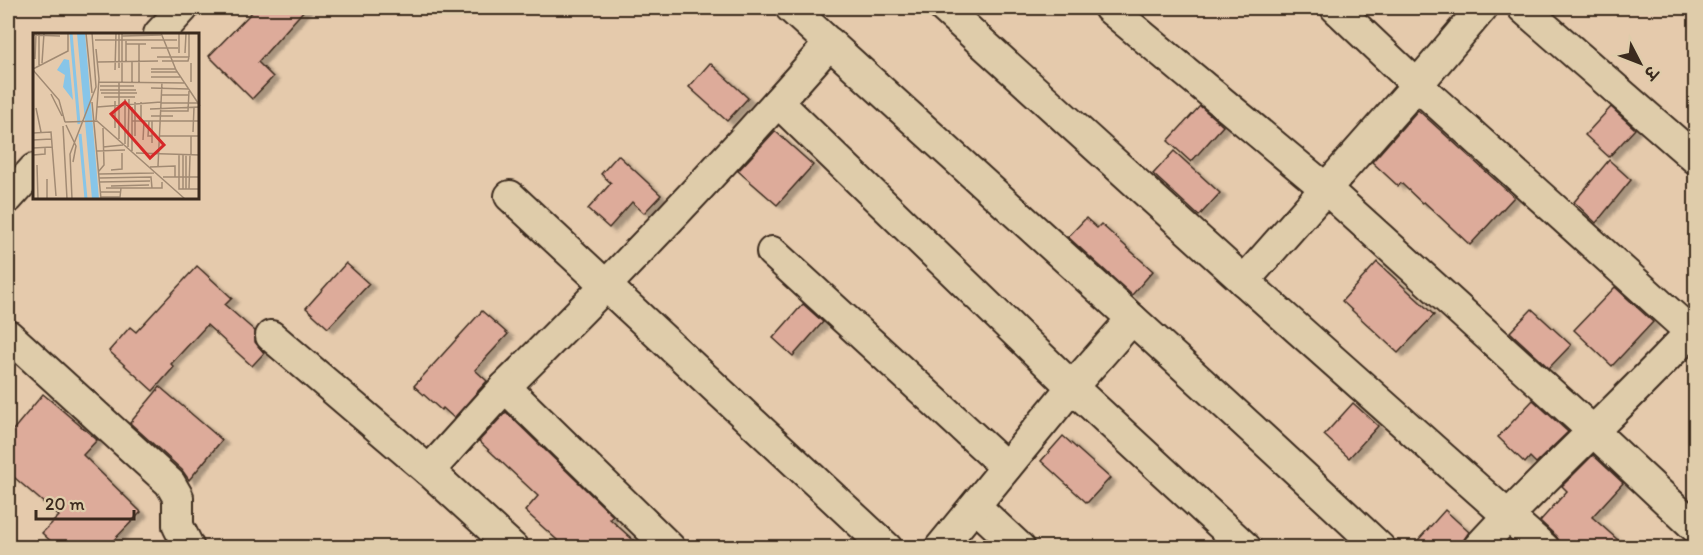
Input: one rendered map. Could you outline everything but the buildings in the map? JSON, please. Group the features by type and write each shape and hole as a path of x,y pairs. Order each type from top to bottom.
{"street":[{"path":"160,33 183,8"},
{"path":"792,8 1226,403 1380,548"},
{"path":"944,8 1244,281 1544,548"},
{"path":"1109,8 1325,188 1594,432 1695,528"},
{"path":"1336,8 1417,85 1694,332 1508,514 1478,548"},
{"path":"1244,281 1482,8"},
{"path":"1523,8 1695,159"},
{"path":"429,471 505,387 607,286 830,43"},
{"path":"778,102 1072,387 1246,548"},
{"path":"9,194 33,170"},
{"path":"510,196 887,548"},
{"path":"772,252 1006,467"},
{"path":"940,548 1072,387 1132,319"},
{"path":"8,335 170,483 178,496 178,526 189,548"},
{"path":"271,336 429,471 513,548"},
{"path":"505,387 670,548"},
{"path":"975,507 1020,548"}]}
